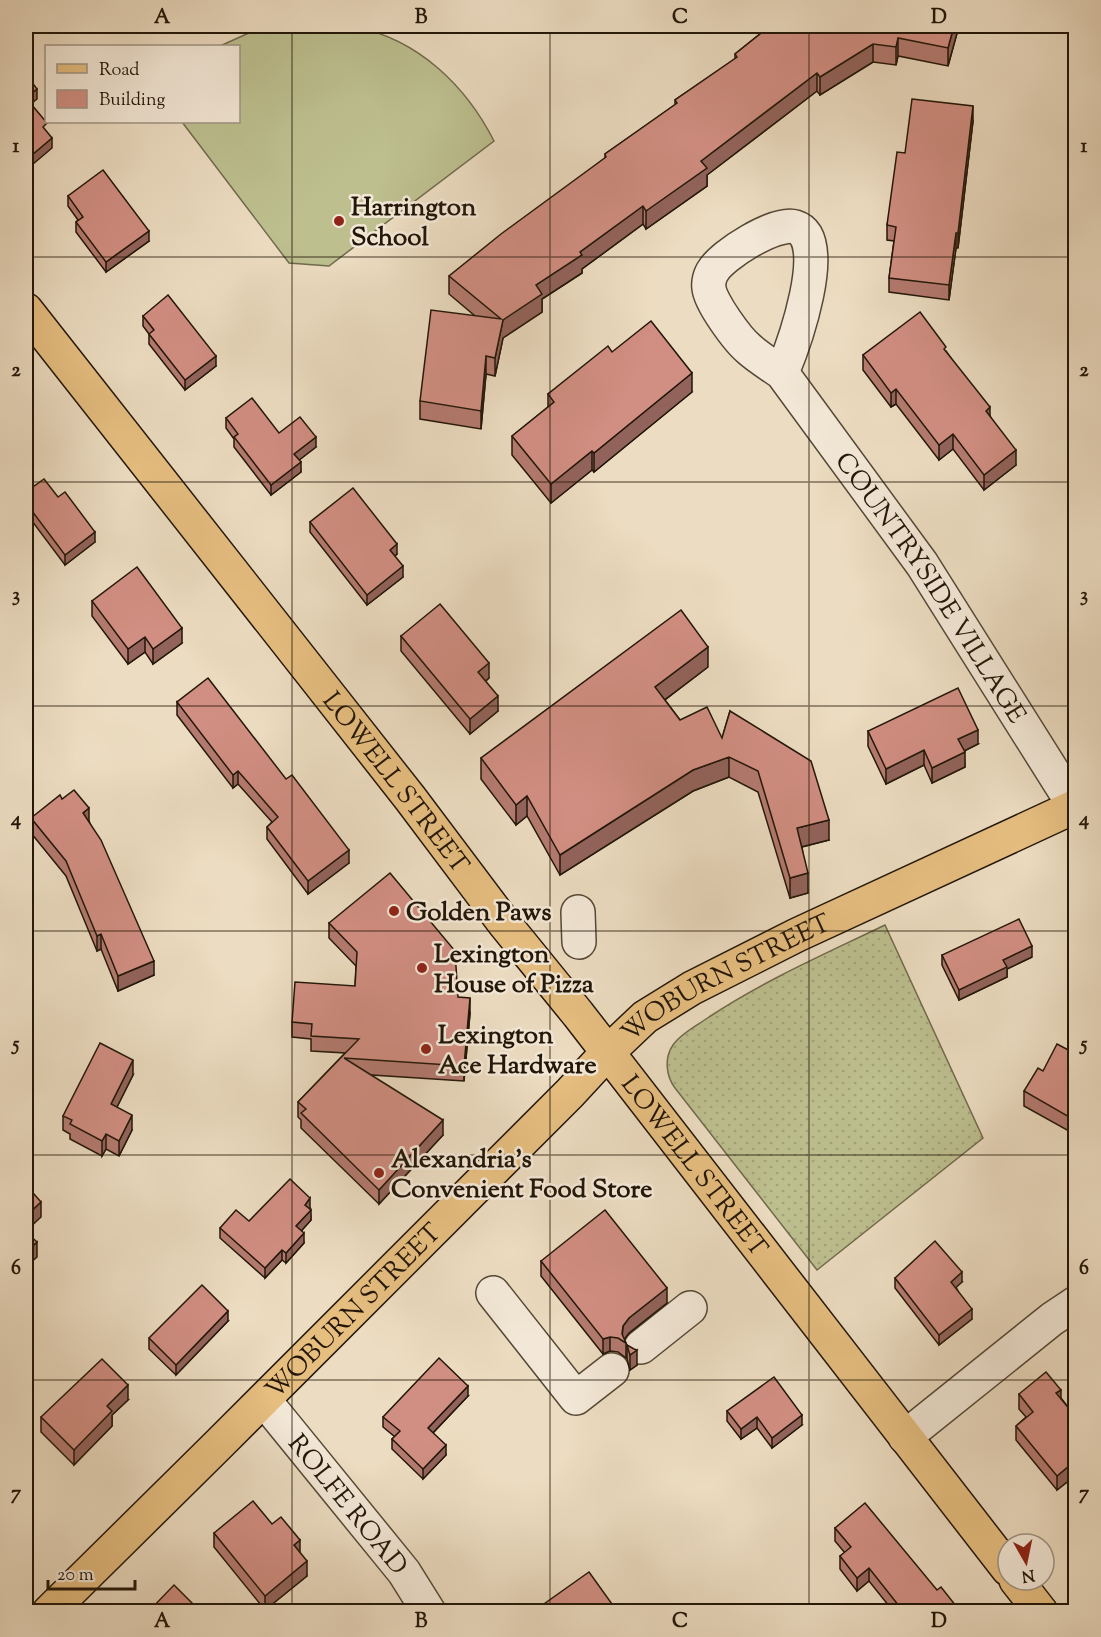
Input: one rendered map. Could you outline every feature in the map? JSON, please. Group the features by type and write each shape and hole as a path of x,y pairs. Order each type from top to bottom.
{"main road":[{"name":"LOWELL STREET","path":"26,310 410,798 996,1554"},
{"name":"WOBURN STREET","path":"49,1611 264,1400 645,1017 692,988 796,935 1075,806"},
{"path":"1026,1592 1041,1611"}],"street":[{"name":"COUNTRYSIDE VILLAGE","path":"782,373 922,564 1075,806"},
{"path":"492,1293 576,1398 612,1370"},
{"path":"905,1437 1052,1319 1076,1303"},
{"path":"641,1347 690,1308"},
{"name":"ROLFE ROAD","path":"264,1400 404,1572 429,1611"}],"green space":[{"path":"338,24 379,33 420,54 438,68 469,102 494,141 329,266 289,263 183,123 240,123 240,45 222,45 251,32 278,26"},
{"path":"885,925 983,1138 817,1270 675,1088 668,1073 667,1061 670,1050 680,1037 730,1004 796,968"}],"building":[{"path":"770,26 954,26 948,48 898,38 896,47 873,44 820,77 817,73 701,161 707,168 646,211 643,206 580,252 582,255 536,285 542,294 503,320 495,358 486,356 481,411 420,401 431,310 501,319 449,276 501,234 606,157 605,154 677,103 675,100 737,57 735,54"},
{"path":"26,74 37,89 26,98"},
{"path":"26,98 47,123 43,127 52,138 26,160"},
{"path":"912,99 973,106 958,233 956,233 949,285 889,278 896,227 887,225 897,152 905,153"},
{"path":"103,170 149,231 106,262 76,222 83,217 68,196"},
{"path":"168,295 216,356 185,380 149,334 154,330 143,316"},
{"path":"920,312 946,347 944,349 990,407 986,411 1016,450 984,475 953,434 939,445 896,389 891,393 863,355"},
{"path":"651,321 692,373 594,453 592,451 551,484 512,436 554,402 548,394 608,346 612,352"},
{"path":"252,398 279,433 300,417 316,437 294,454 301,462 271,485 234,437 238,434 226,418"},
{"path":"44,479 58,497 65,492 95,532 65,555 26,503 26,492"},
{"path":"353,488 397,544 390,550 403,566 367,595 310,522"},
{"path":"137,567 182,628 153,649 145,637 128,649 92,601"},
{"path":"440,604 489,663 478,672 498,696 470,719 401,636"},
{"path":"681,610 708,647 655,687 680,720 707,707 722,738 730,711 811,761 829,820 797,828 808,873 790,878 758,771 729,757 693,770 560,855 527,796 516,805 481,758"},
{"path":"208,678 286,779 292,775 349,850 308,881 267,827 278,817 238,771 233,775 177,702"},
{"path":"958,688 978,730 958,739 965,752 932,768 924,750 886,769 868,731"},
{"path":"74,790 89,808 83,813 101,840 154,961 118,976 101,934 97,936 66,861 31,818 60,795 62,799"},
{"path":"390,873 455,951 458,997 470,998 464,1066 344,1058 443,1120 379,1190 301,1113 306,1109 298,1102 359,1039 311,1036 312,1024 292,1022 295,982 355,986 357,952 329,923"},
{"path":"1019,919 1032,946 1003,960 1007,967 959,990 942,955"},
{"path":"100,1043 133,1060 111,1104 132,1115 119,1141 106,1134 102,1141 70,1124 72,1120 63,1116"},
{"path":"1057,1044 1076,1054 1076,1121 1024,1091 1038,1068 1043,1071"},
{"path":"290,1179 310,1198 305,1205 311,1210 296,1226 304,1233 286,1253 282,1250 265,1268 220,1228 236,1210 249,1221"},
{"path":"26,1185 41,1202 26,1216"},
{"path":"605,1210 667,1288 629,1318 623,1326 622,1334 626,1343 618,1338 603,1339 541,1261"},
{"path":"26,1232 37,1242 26,1252"},
{"path":"935,1241 962,1272 951,1282 972,1309 939,1335 895,1278"},
{"path":"202,1285 228,1311 176,1365 149,1338"},
{"path":"627,1345 634,1349 637,1350 630,1355"},
{"path":"439,1358 468,1386 428,1428 446,1445 423,1469 392,1439 400,1431 383,1417"},
{"path":"102,1359 128,1385 107,1406 112,1411 74,1450 41,1417"},
{"path":"1046,1372 1061,1390 1056,1393 1076,1417 1076,1422 1071,1426 1076,1431 1076,1460 1057,1476 1016,1426 1033,1412 1019,1394"},
{"path":"774,1377 802,1415 772,1438 757,1417 741,1429 727,1411"},
{"path":"253,1501 272,1524 281,1517 300,1540 294,1545 307,1561 265,1596 214,1533"},
{"path":"865,1503 937,1590 941,1587 960,1611 903,1611 869,1568 857,1578 840,1556 851,1547 835,1528"},
{"path":"589,1572 617,1611 534,1611"},
{"path":"174,1585 197,1608 194,1611 149,1611"}],"place":[{"name":"Harrington School","path":"339,221"},
{"name":"Golden Paws","path":"394,911"},
{"name":"Lexington House of Pizza","path":"422,968"},
{"name":"Lexington Ace Hardware","path":"426,1049"},
{"name":"Alexandria's Convenient Food Store","path":"379,1173"}]}
